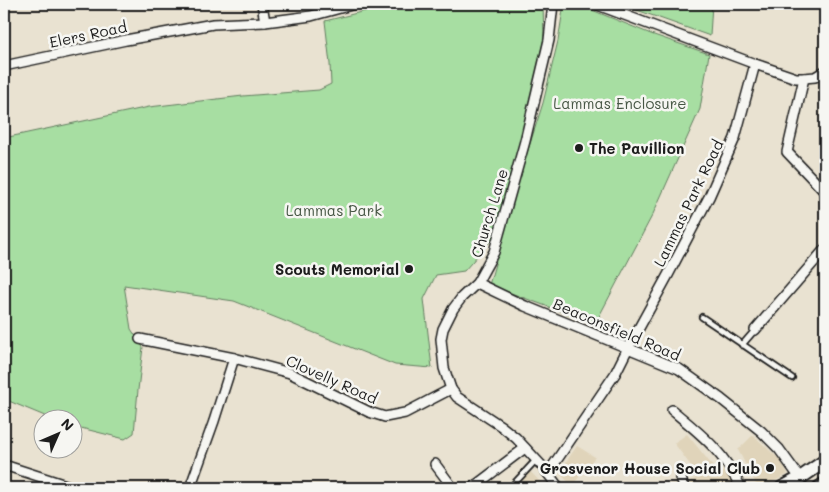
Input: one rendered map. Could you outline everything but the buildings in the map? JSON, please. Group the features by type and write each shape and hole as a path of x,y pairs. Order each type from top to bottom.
{"main road":[{"path":"782,488 825,461"},
{"path":"819,488 825,484"}],"street":[{"path":"262,4 265,22"},
{"name":"Elers Road","path":"4,66 213,24 265,22 310,16 354,4"},
{"name":"Church Lane","path":"451,389 446,378 442,355 441,339 443,329 452,309 477,283 494,252 520,160 550,40 553,4"},
{"path":"595,4 796,78 815,77 825,71"},
{"name":"Lammas Park Road","path":"548,473 615,374 709,197 735,138 755,64"},
{"path":"804,78 787,152 825,192"},
{"path":"755,330 825,249"},
{"name":"Beaconsfield Road","path":"477,283 525,306 679,369 761,431 779,449 800,478"},
{"name":"Clovelly Road","path":"140,338 234,358 290,373 369,412 385,417 405,412 451,389"},
{"path":"190,488 234,358"},
{"path":"451,389 457,397 501,426 525,448 560,488"},
{"path":"672,410 716,449 735,475 741,488"},
{"path":"472,488 525,448"},
{"path":"435,464 453,488"},
{"path":"4,465 71,488"},
{"path":"681,478 684,488"}],"lane":[{"path":"702,317 792,378"},
{"path":"742,345 755,330"},
{"path":"510,488 536,460"}],"shaded area":[{"path":"687,434 720,475 727,469 738,488 692,488 690,481 699,477 674,443"},
{"path":"753,435 780,460 788,474 762,488 758,488 738,450"},
{"path":"577,446 595,457 572,486 559,472"},
{"path":"526,467 546,488 507,488"}],"green space":[{"name":"Lammas Park","path":"393,4 543,4 544,39 512,177 494,237 464,271 436,275 424,299 432,368 395,365 234,301 124,285 131,329 143,347 134,433 125,439 82,428 82,410 32,411 4,399 4,138 149,107 243,96 319,90 331,84 325,21"},
{"name":"Lammas Enclosure","path":"564,4 577,4 651,34 709,54 700,109 653,214 595,324 489,285 543,103 558,41"},
{"path":"620,4 712,4 710,36"}],"place":[{"name":"The Pavillion","path":"579,148"},
{"name":"Scouts Memorial","path":"409,269"},
{"name":"Grosvenor House Social Club","path":"770,468"}]}
